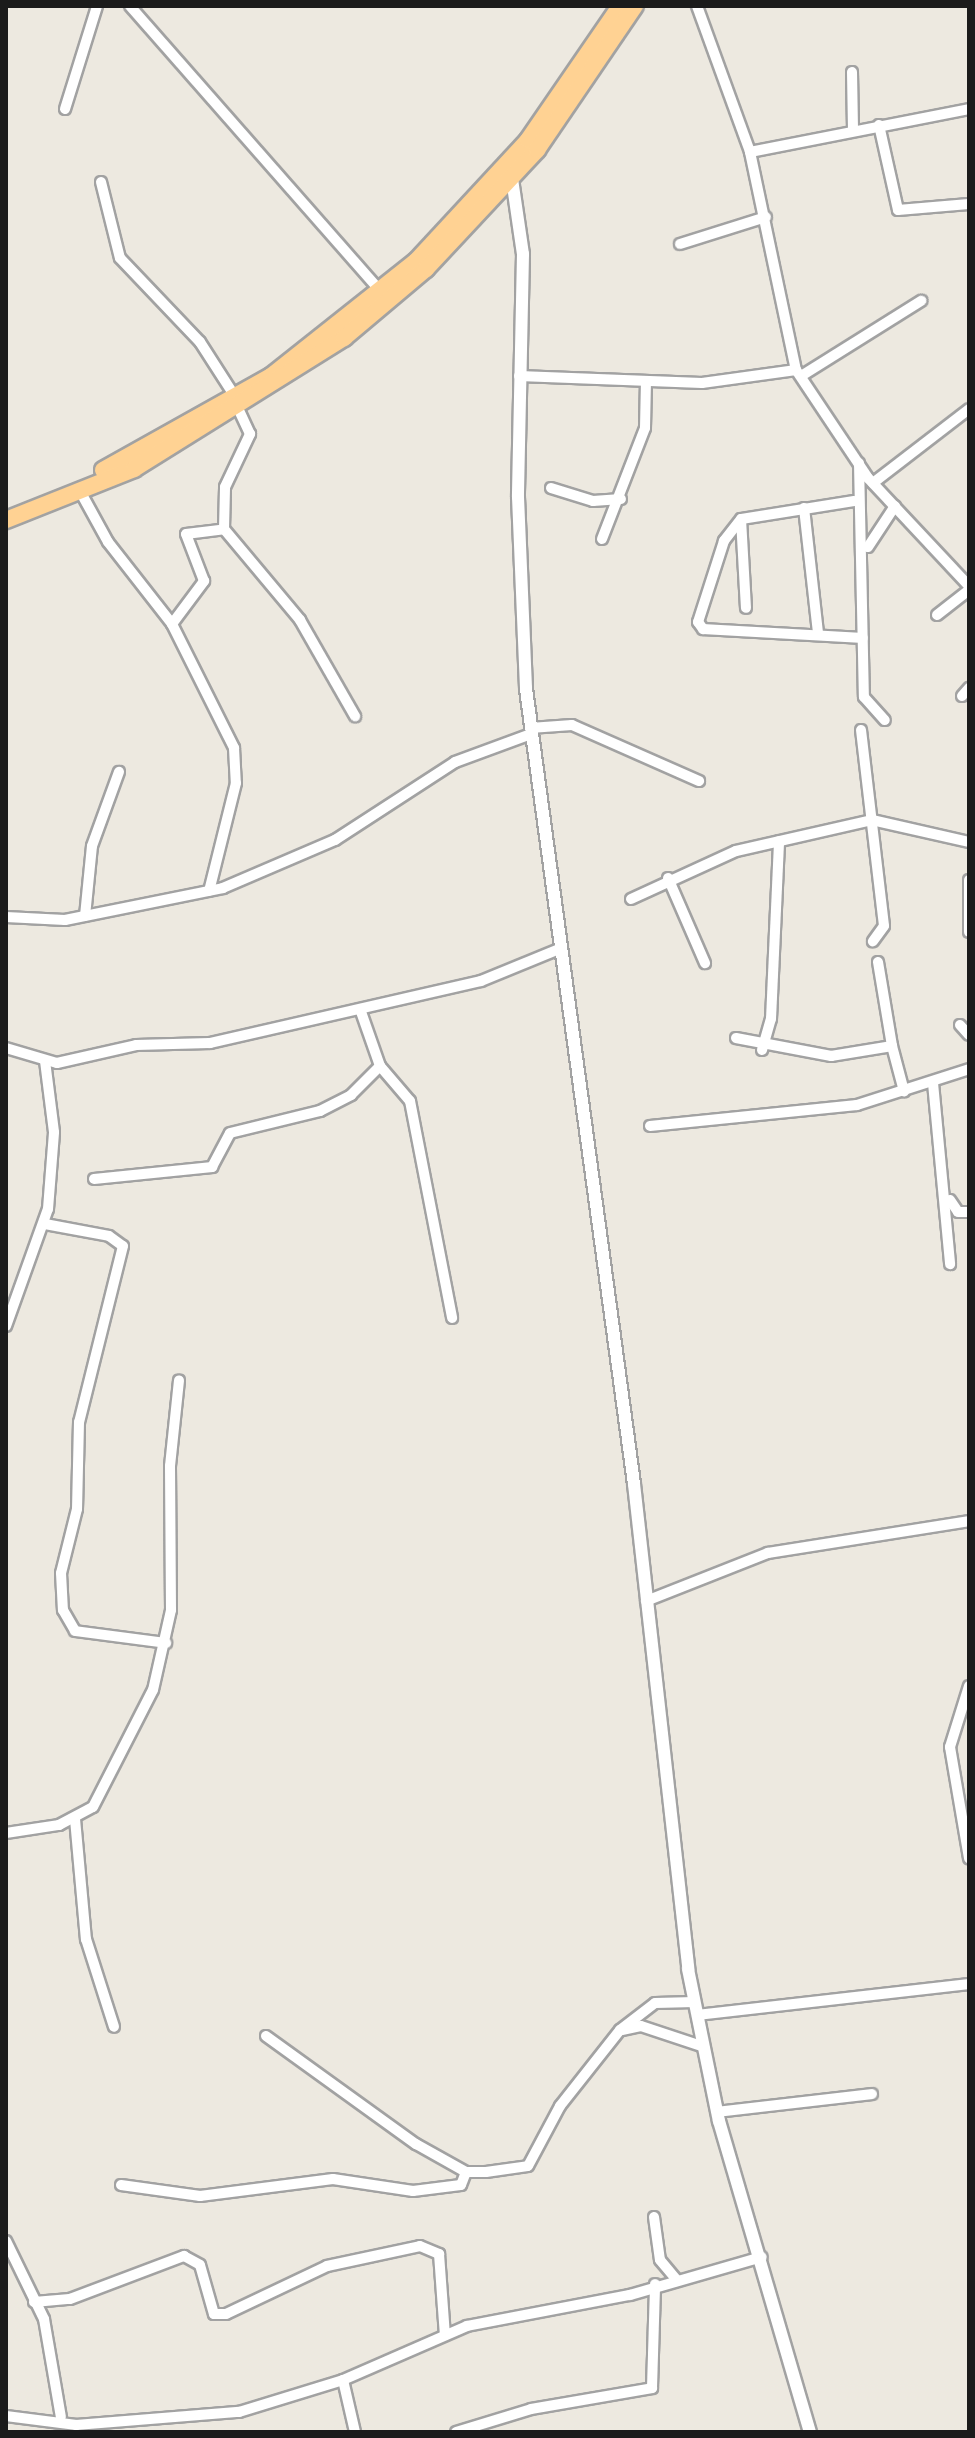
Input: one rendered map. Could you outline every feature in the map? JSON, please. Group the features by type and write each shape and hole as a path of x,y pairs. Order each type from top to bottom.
{"main road":[{"path":"6,509 129,459 237,404 380,291 510,170 569,88 620,6"},
{"path":"6,519 80,491 237,404 344,338 426,269 510,170 580,96 635,6"}],"street":[{"path":"65,109 97,6"},
{"path":"130,6 380,291"},
{"path":"697,6 750,152 798,373 873,483 969,588 937,615"},
{"path":"852,72 853,131"},
{"path":"750,152 969,109"},
{"path":"879,125 898,210 969,204"},
{"path":"510,170 523,240 518,568 531,731 562,948 696,2008 717,2112 762,2257 810,2432"},
{"path":"101,182 120,258 200,342 237,404 250,434 225,487 224,529 300,620 355,716"},
{"path":"680,244 766,217"},
{"path":"519,376 646,382 798,373 921,301"},
{"path":"602,539 621,499 645,428 646,382"},
{"path":"873,483 969,409"},
{"path":"859,463 854,501 864,697 885,720"},
{"path":"551,488 593,501 621,499"},
{"path":"80,491 108,542 172,624 234,748 236,783 209,891"},
{"path":"854,501 741,519 724,541 700,627 818,632 863,638"},
{"path":"868,547 895,506"},
{"path":"804,508 818,632"},
{"path":"741,519 746,608"},
{"path":"172,624 204,581 186,534 224,529"},
{"path":"6,917 85,916 209,891 335,840 455,762 531,731 572,725 699,781"},
{"path":"861,730 884,926 873,941"},
{"path":"85,916 92,846 119,772"},
{"path":"631,899 668,878 779,841 872,820 969,842"},
{"path":"764,1046 779,841"},
{"path":"668,878 705,963"},
{"path":"969,880 969,932"},
{"path":"6,1048 59,1063 136,1045 210,1043 481,981 562,948"},
{"path":"878,962 892,1046 904,1091"},
{"path":"360,1009 380,1066 410,1101 452,1318"},
{"path":"960,1025 969,1035"},
{"path":"736,1038 764,1046 831,1056 892,1046"},
{"path":"45,1061 52,1078"},
{"path":"6,1326 45,1224 52,1078 59,1063"},
{"path":"94,1179 212,1167 230,1133 328,1107 380,1066"},
{"path":"650,1126 776,1118 904,1091 969,1069"},
{"path":"933,1083 949,1198 950,1264"},
{"path":"949,1198 958,1212 969,1212"},
{"path":"45,1224 109,1236 123,1246 79,1422 77,1509 61,1573 63,1610 75,1631 166,1643"},
{"path":"6,1833 75,1819 93,1807 136,1733 166,1643 179,1380"},
{"path":"646,1601 768,1553 969,1521"},
{"path":"969,1686 950,1747 969,1858"},
{"path":"75,1819 86,1939 114,2027"},
{"path":"266,2036 466,2172 528,2166 560,2106 620,2030 655,2003 696,2008 969,1984"},
{"path":"620,2030 641,2026 704,2047"},
{"path":"717,2112 872,2094"},
{"path":"121,2185 200,2196 333,2179 413,2191 461,2185 466,2172"},
{"path":"654,2217 660,2260 676,2279"},
{"path":"6,2241 49,2340 61,2417"},
{"path":"34,2302 70,2299 184,2256 200,2265 214,2314 226,2314 327,2266 420,2246 439,2254 448,2319 445,2335"},
{"path":"6,2416 61,2417 76,2425 239,2412 343,2380 458,2329 642,2292 655,2284 762,2257"},
{"path":"456,2432 531,2409 652,2388 652,2304 655,2284"},
{"path":"642,2292 652,2304"},
{"path":"448,2319 458,2329"},
{"path":"343,2380 355,2432"}]}
